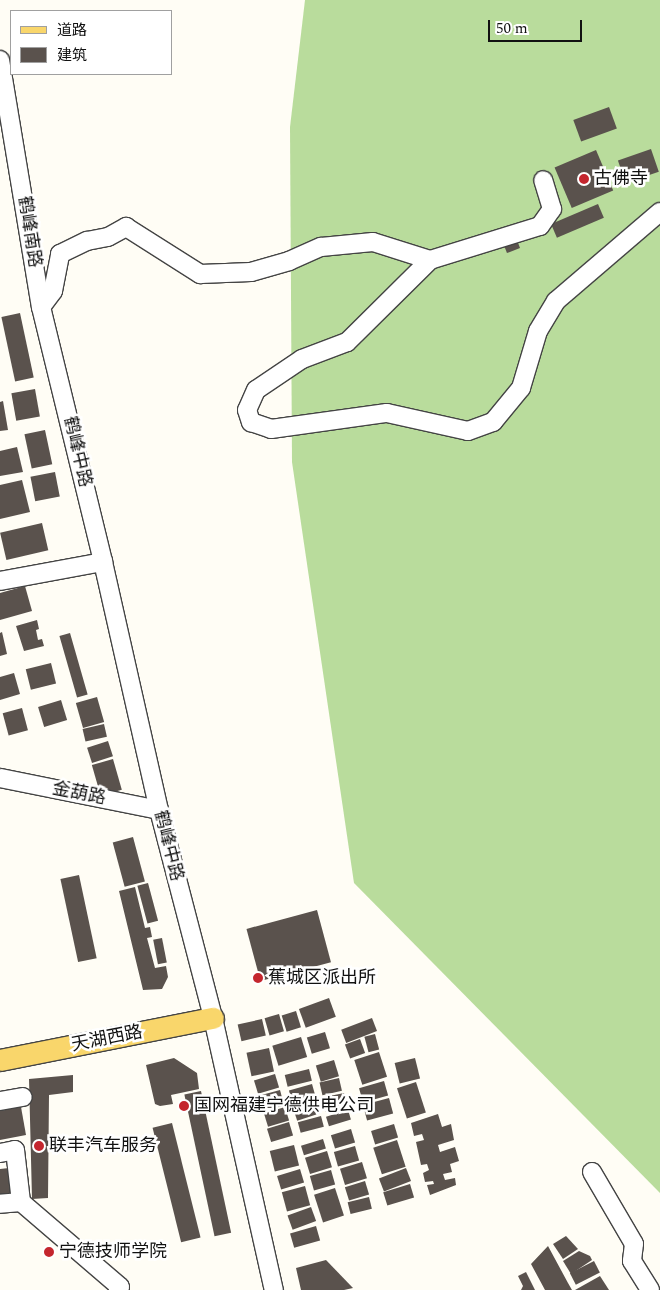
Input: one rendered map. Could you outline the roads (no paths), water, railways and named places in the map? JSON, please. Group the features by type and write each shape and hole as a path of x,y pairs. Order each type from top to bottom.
{"main road":[{"name":"天湖西路","path":"0,1060 213,1018"}],"street":[{"name":"鹤峰南路","path":"0,60 41,307 65,402"},
{"path":"543,180 552,209 540,226 430,260 347,342 302,359 256,390 247,410 251,422 271,429 387,414 468,431 493,422 521,388 538,330 556,301 660,212"},
{"path":"41,307 53,291 60,254 87,241 108,237 126,227 200,274 251,272 288,261 321,247 373,242 430,260"},
{"name":"鹤峰中路","path":"65,402 104,562 159,810 213,1018 274,1290"},
{"path":"0,581 104,562"},
{"name":"金葫路","path":"0,778 159,810"},
{"path":"0,1101 23,1097"},
{"path":"0,1153 15,1150 21,1202 120,1287 118,1290"},
{"path":"592,1172 634,1244 632,1261 650,1290"},
{"path":"0,1204 21,1202"}],"place":[{"name":"古佛寺","path":"584,179"},
{"name":"蕉城区派出所","path":"258,978"},
{"name":"国网福建宁德供电公司","path":"184,1106"},
{"name":"联丰汽车服务","path":"39,1146"},
{"name":"宁德技师学院","path":"49,1252"}]}
